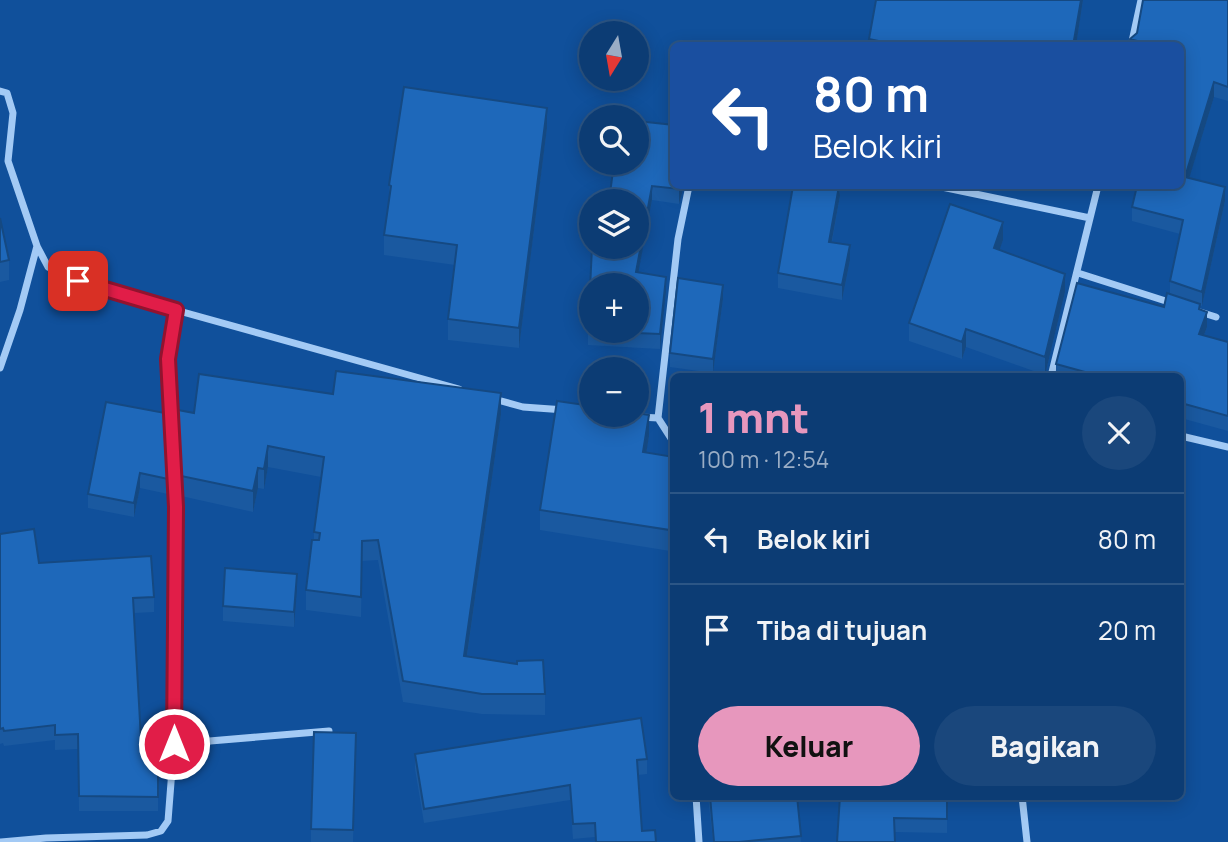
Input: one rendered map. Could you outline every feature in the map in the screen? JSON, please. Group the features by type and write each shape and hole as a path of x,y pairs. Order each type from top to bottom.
{"street":[{"path":"1132,42 1142,0"},
{"path":"0,91 7,93 13,113 8,161 37,246 48,267 78,281 470,392"},
{"path":"670,437 658,418 678,239 688,189"},
{"path":"951,189 1090,218"},
{"path":"1052,373 1097,189"},
{"path":"0,368 20,310 37,246"},
{"path":"1078,273 1179,305"},
{"path":"1191,309 1216,317"},
{"path":"1,842 147,835 162,831 169,821 174,744 176,507 168,359 176,310"},
{"path":"483,396 523,407 578,411"},
{"path":"649,417 658,418"},
{"path":"1184,437 1228,447"},
{"path":"174,744 329,731"},
{"path":"696,800 699,842"},
{"path":"1022,800 1027,842"}],"building":[{"path":"876,0 1081,0 1074,42 883,42 869,39"},
{"path":"1143,0 1228,0 1228,87 1214,82 1185,177 1225,187 1202,292 1170,281 1183,220 1132,207 1136,189 1184,189 1184,42 1141,42 1130,39 1137,33"},
{"path":"404,87 547,108 519,328 448,319 457,245 384,235"},
{"path":"649,122 670,125 670,188 652,186 649,202 649,189 611,189 612,175 649,175"},
{"path":"792,189 838,189 829,242 850,245 842,285 778,273"},
{"path":"950,204 1003,222 994,248 1065,274 1045,357 966,329 962,342 909,323"},
{"path":"0,218 9,260 0,262"},
{"path":"591,259 638,259 636,272 642,273 591,273"},
{"path":"649,274 666,277 660,334 649,334"},
{"path":"678,278 723,285 713,359 670,353"},
{"path":"1077,283 1164,307 1167,293 1200,304 1199,309 1207,312 1199,334 1228,342 1228,416 1184,404 1184,373 1089,373 1056,364"},
{"path":"336,371 501,393 464,656 517,664 517,661 543,660 545,694 482,694 403,681 378,540 362,541 361,597 306,590 312,540 319,540 320,533 314,532 324,457 268,446 264,469 258,468 253,491 181,476 178,410 194,413 199,374 333,394"},
{"path":"557,401 579,404 579,427 647,427 643,452 670,456 670,530 540,510"},
{"path":"106,402 165,413 168,479 140,473 134,503 88,494"},
{"path":"34,529 39,563 151,556 154,597 133,598 141,739 158,739 158,797 79,796 78,734 55,735 55,725 4,731 3,728 0,729 0,534"},
{"path":"225,568 297,574 294,612 223,606"},
{"path":"641,718 647,759 637,760 642,831 655,830 656,842 596,842 595,823 573,824 570,785 424,809 415,754"},
{"path":"314,732 356,733 353,830 311,829"},
{"path":"710,800 797,800 801,836 714,842"},
{"path":"840,800 947,800 947,819 894,818 895,842 837,842"}],"route":[{"path":"78,281 176,310 168,359 176,507 174,744"}]}
